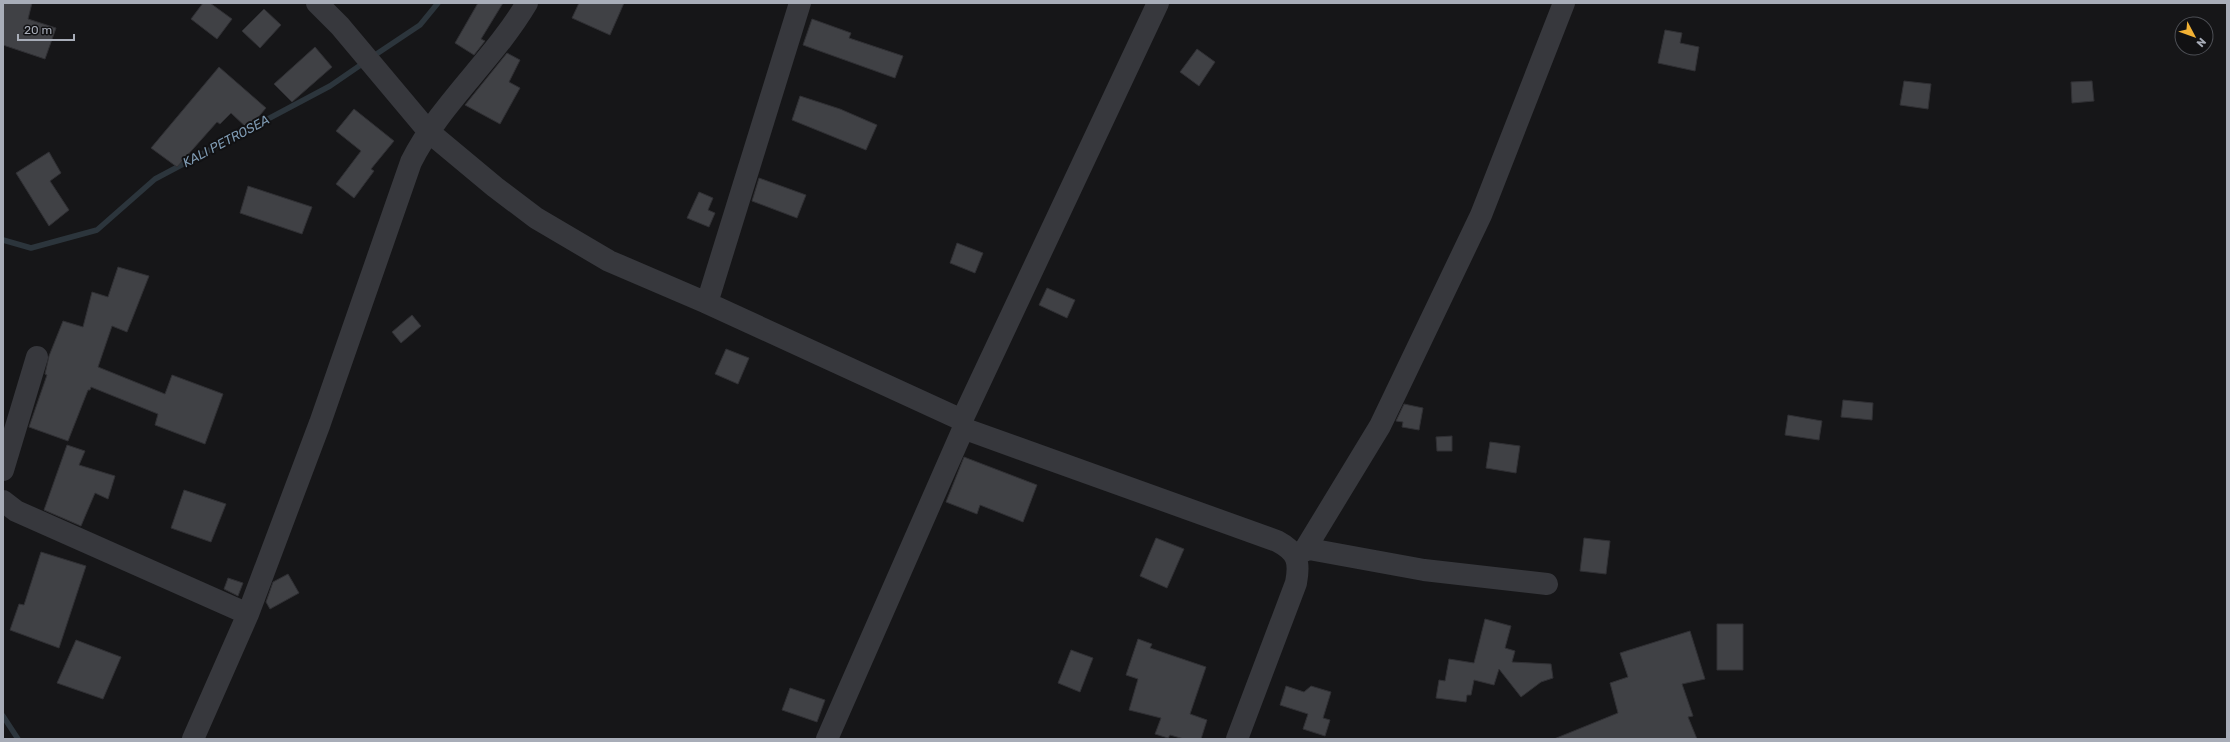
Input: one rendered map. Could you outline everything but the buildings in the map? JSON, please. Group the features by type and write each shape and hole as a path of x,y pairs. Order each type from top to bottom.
{"street":[{"path":"317,3 367,58 428,132 495,187 536,218 609,260 707,303 963,423 979,434 1277,542 1300,553"},
{"path":"193,739 248,614 320,423 412,162 428,132 472,78 527,3"},
{"path":"707,303 800,3"},
{"path":"828,739 963,423 1158,3"},
{"path":"1237,739 1296,583 1300,553 1380,426 1481,214 1564,3"},
{"path":"3,470 37,357"},
{"path":"3,501 16,511 248,614"},
{"path":"1300,553 1309,549 1424,570 1547,584"}],"waterway":[{"name":"KALI PETROSEA","path":"372,57 420,25 438,3"},
{"name":"KALI PETROSEA","path":"3,240 31,248 97,230 155,179 330,86 365,62"},
{"name":"KALI PETROSEA","path":"3,716 18,739"}]}
